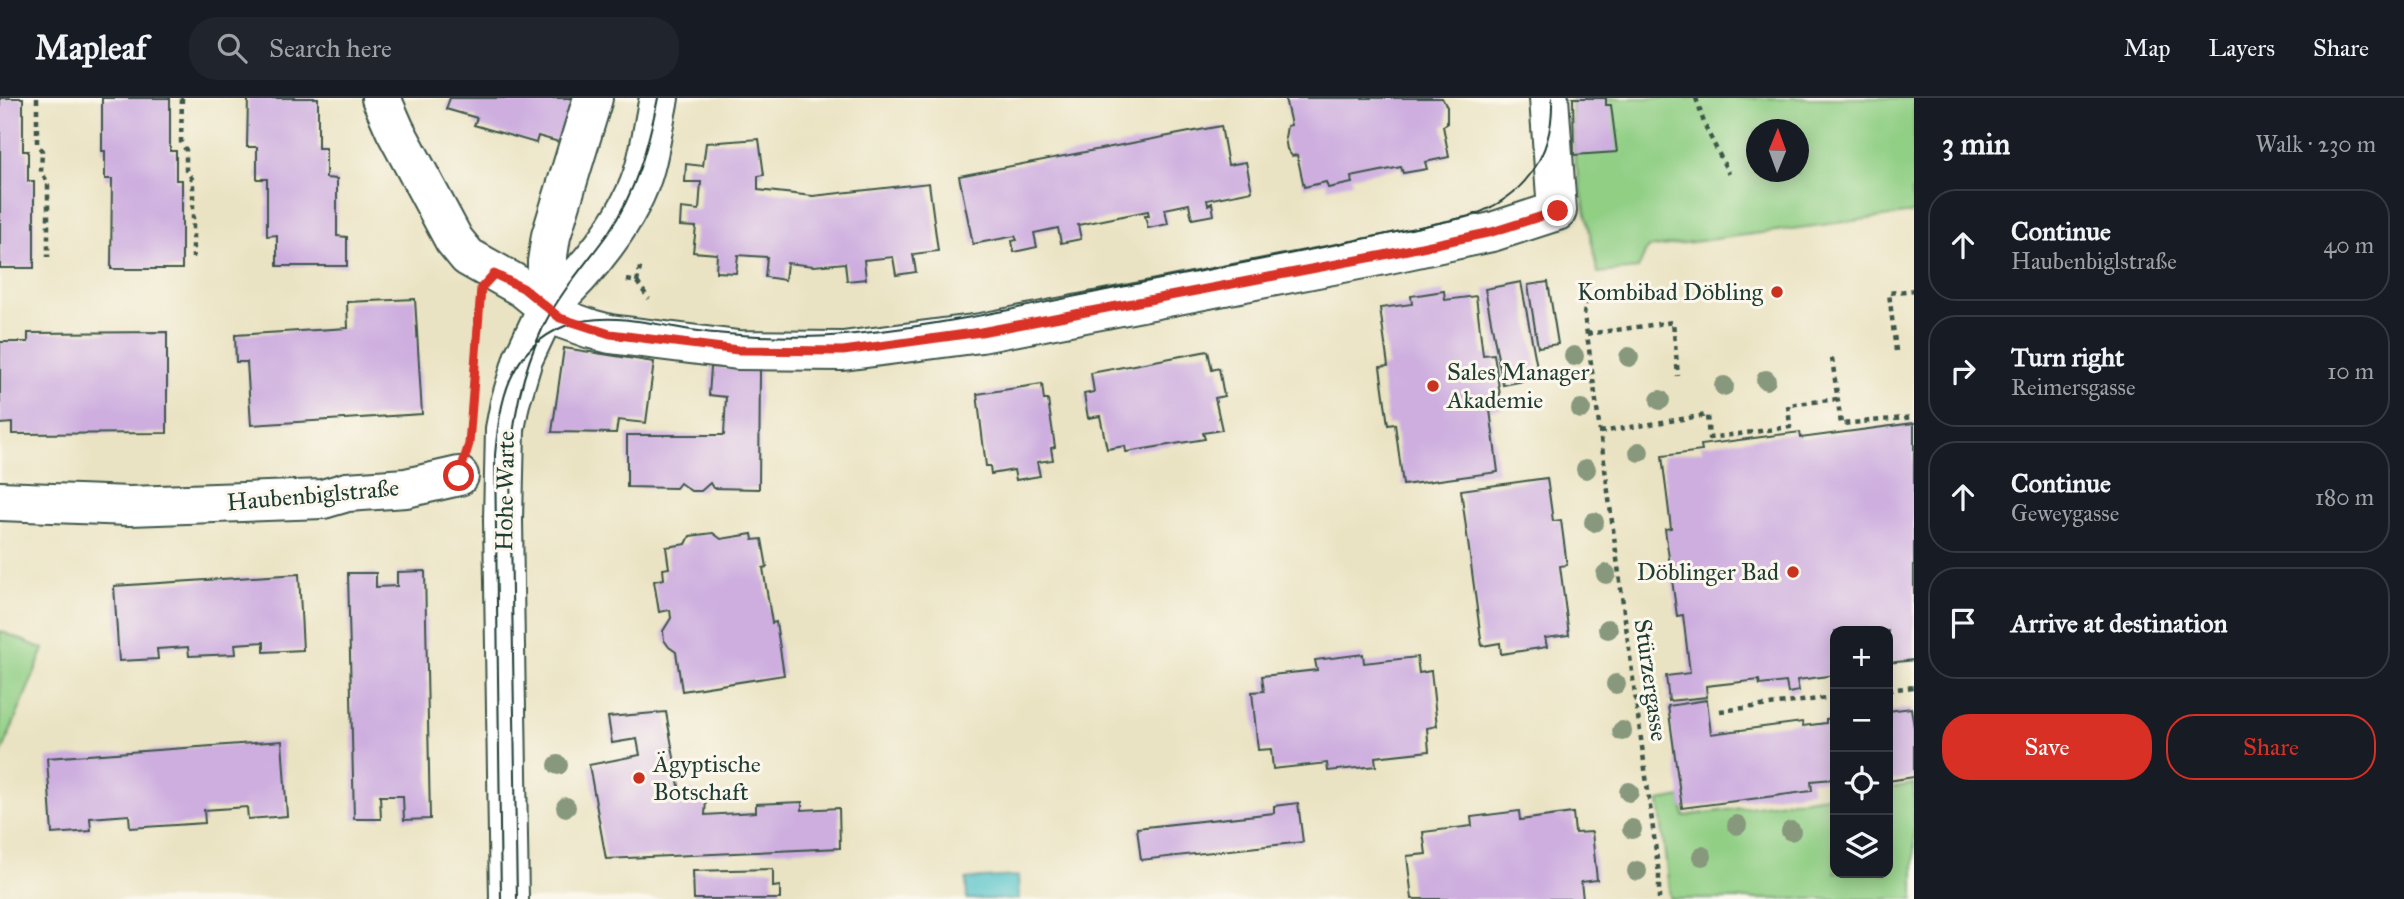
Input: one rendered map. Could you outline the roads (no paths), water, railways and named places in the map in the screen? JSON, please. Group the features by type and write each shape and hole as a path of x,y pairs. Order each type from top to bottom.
{"street":[{"path":"381,98 395,130 454,240 468,257 523,288 560,318 610,334 738,350 843,351 981,332 1384,255 1492,232 1558,211 1549,98"},
{"name":"Hohe Warte","path":"509,899 503,461 510,403 523,359 547,308 547,262 551,236 593,98"},
{"path":"547,308 585,270 631,201 645,168 659,98"},
{"name":"Haubenbiglstraße","path":"0,501 130,506 323,499 347,492 406,488 459,476"}],"water":[{"path":"1018,876 1019,899 967,899 966,879"}],"tram line":[{"path":"517,899 510,470 516,414 529,361 544,325 566,289 608,233 626,201 645,151 658,98"},
{"path":"501,899 495,455 500,415 510,379 531,348 546,336 565,326 602,319 640,321 715,333 767,336 820,337 889,330 991,313 1470,216 1506,198 1532,172 1548,138 1552,98"}],"place":[{"name":"Kombibad Döbling","path":"1777,292"},
{"name":"Sales Manager Akademie","path":"1433,386"},
{"name":"Döblinger Bad","path":"1793,572"},
{"name":"Ägyptische Botschaft","path":"639,778"}]}
